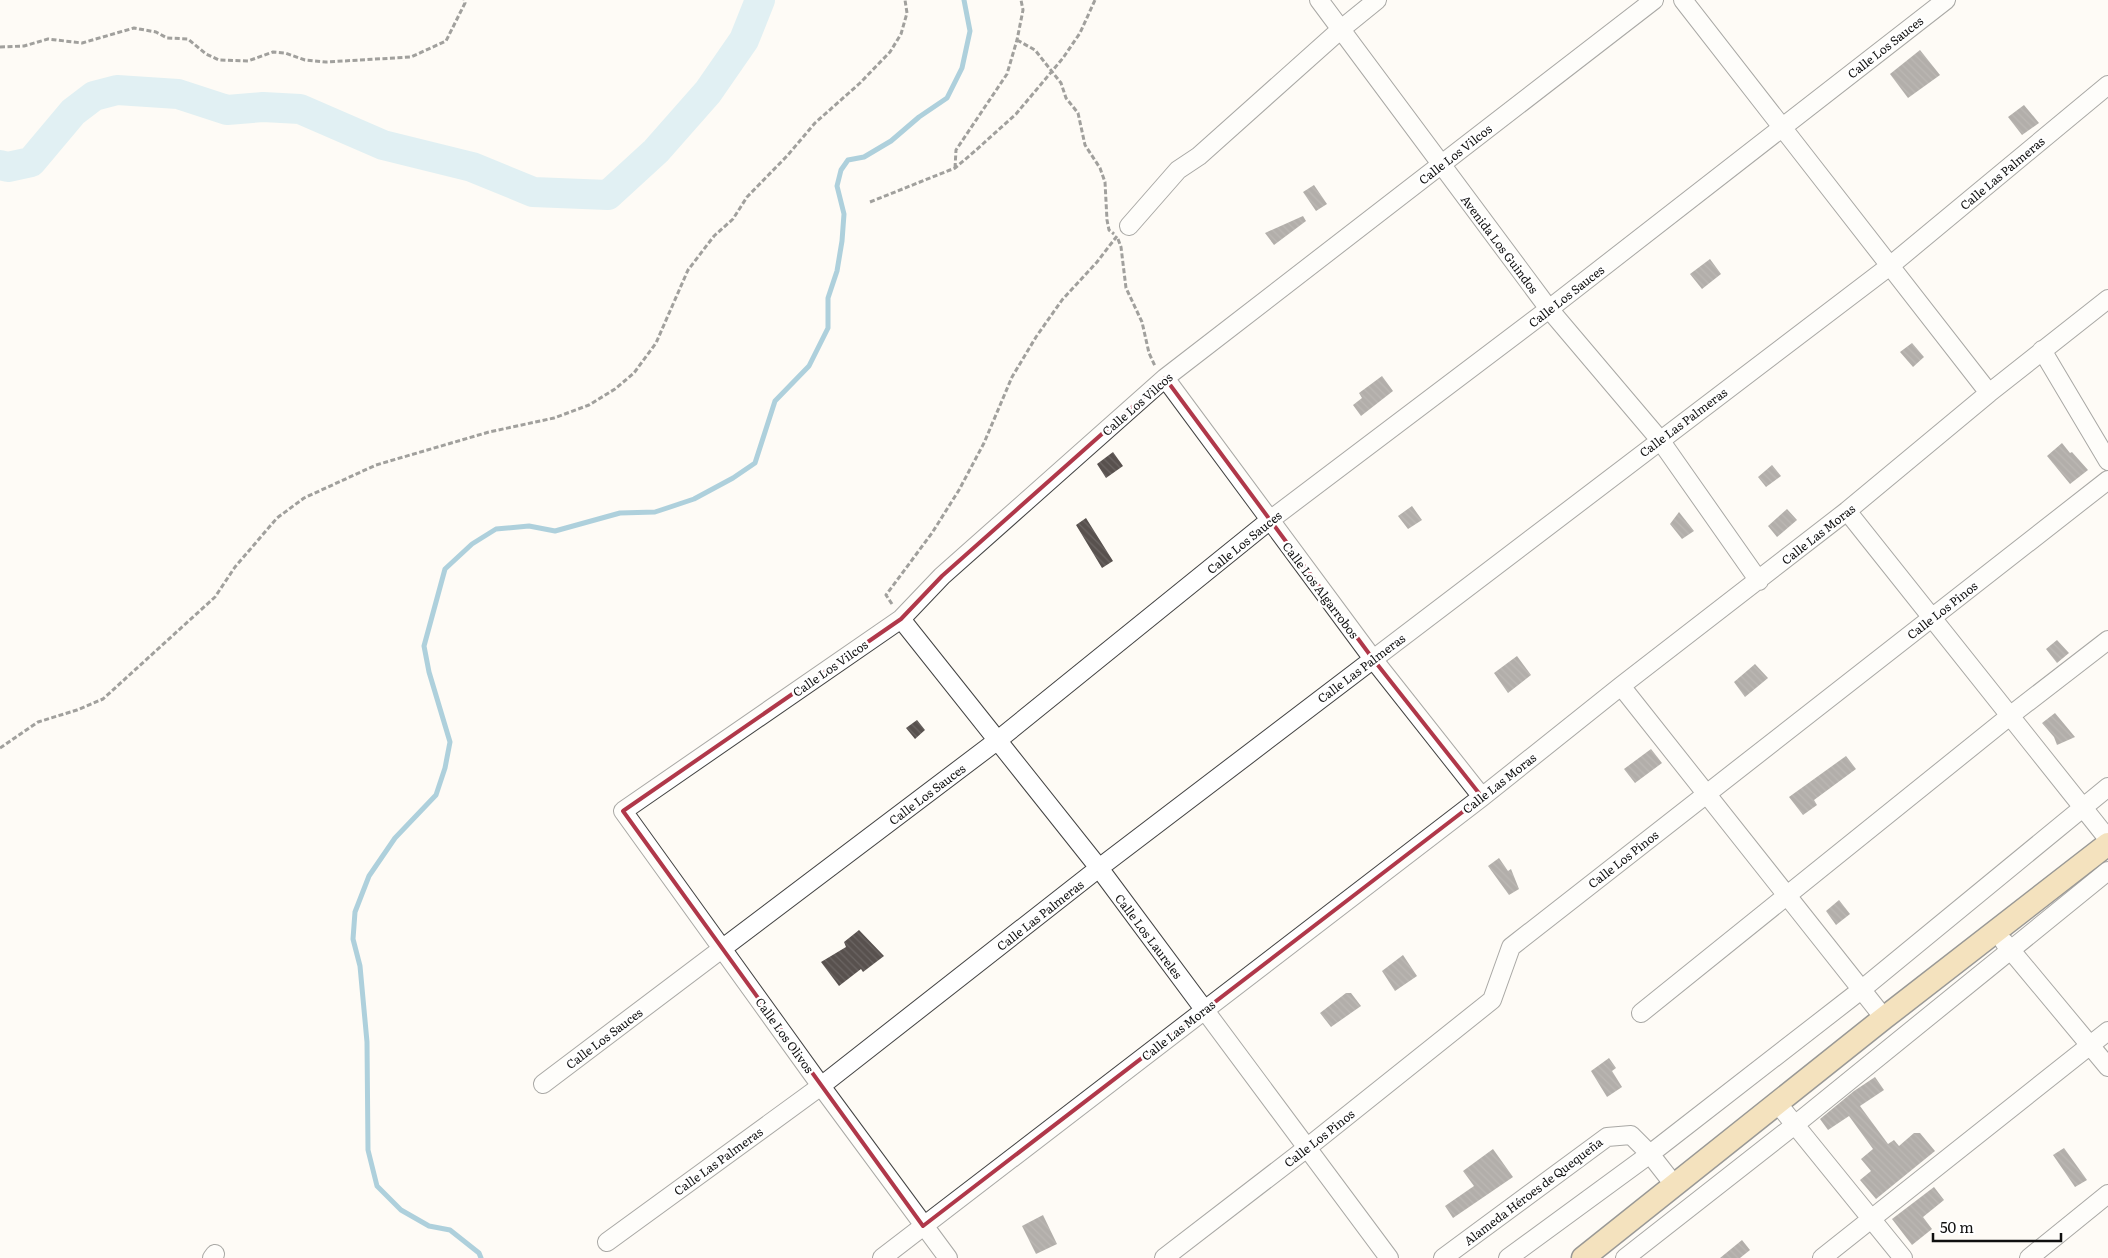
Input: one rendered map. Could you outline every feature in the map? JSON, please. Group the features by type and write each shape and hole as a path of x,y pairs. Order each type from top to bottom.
{"main road":[{"path":"1583,1258 1884,1018 2108,844"}],"street":[{"name":"Avenida Los Guindos","path":"1319,0 1549,309 1660,440 1759,581"},
{"path":"1122,231 1178,170 1199,156 1340,30 1377,0"},
{"name":"Calle Los Vilcos","path":"623,811 901,619 942,576 1165,378 1654,0"},
{"path":"1683,0 1989,393"},
{"name":"Calle Los Sauces","path":"543,1084 998,740 1270,520 1549,309 1946,0"},
{"name":"Calle Las Palmeras","path":"607,1242 821,1086 1098,868 1891,265 2108,85"},
{"name":"Calle Las Moras","path":"882,1258 1482,797 1621,686 1759,581 1847,512 1989,393 2108,298"},
{"path":"2042,350 2108,461"},
{"name":"Calle Los Algarrobos","path":"1165,378 1373,659 1482,797"},
{"name":"Calle Los Pinos","path":"1164,1258 1308,1147 1492,1000 1511,947 2108,480"},
{"path":"1847,512 2011,715 2108,839"},
{"name":"Calle Los Laureles","path":"901,619 1098,868 1389,1258"},
{"path":"1641,1013 2011,715 2108,640"},
{"path":"1621,686 1884,1018"},
{"path":"1508,1258 1650,1154 1861,990 2108,787"},
{"name":"Calle Los Olivos","path":"623,811 821,1086 948,1258"},
{"path":"1625,1258 1796,1124 2108,871"},
{"path":"1995,932 2108,1067"},
{"path":"1822,1258 2108,1031"},
{"path":"1778,1104 1903,1258"},
{"name":"Alameda Héroes de Quequeña","path":"1443,1258 1607,1137 1631,1135 1650,1154 1675,1186"},
{"path":"2029,1258 2108,1194"}],"path":[{"path":"0,46 24,46 48,39 82,43 134,28 156,32 167,38 188,39 206,54 219,60 248,61 273,52 285,53 305,60 326,62 410,57 446,41 465,3 464,0"},
{"path":"0,748 38,722 77,710 104,699 215,597 235,567 277,518 304,498 376,465 489,432 554,418 589,405 615,389 634,373 656,343 688,270 714,236 733,219 747,197 787,156 814,123 860,84 890,52 901,34 907,13 905,0"},
{"path":"955,168 956,150 1007,74 1023,10 1021,0"},
{"path":"870,202 955,168 1016,114 1052,72 1080,33 1096,0"},
{"path":"1017,40 1035,50 1061,83 1066,98 1078,113 1085,145 1100,168 1105,182 1105,208 1109,230 1122,231"},
{"path":"1122,231 1121,247 1126,288 1142,322 1149,354 1153,363 1165,378"},
{"path":"901,619 886,594 932,533 959,490 984,443 1008,384 1036,337 1062,300 1122,231"}],"highlighted area":[{"path":"1165,378 1373,659 1482,797 923,1226 623,811 901,619 942,576"}],"building":[{"path":"1920,50 1940,75 1908,98 1890,74"},
{"path":"2024,105 2039,123 2022,135 2008,117"},
{"path":"1314,185 1327,204 1316,211 1303,192"},
{"path":"1303,216 1306,221 1274,245 1265,233"},
{"path":"1710,259 1721,274 1702,289 1690,274"},
{"path":"1912,343 1924,357 1913,367 1900,352"},
{"path":"1382,376 1393,391 1361,416 1353,405 1362,398 1359,393"},
{"path":"2062,443 2088,470 2070,484 2047,456"},
{"path":"1113,452 1123,466 1106,478 1097,464"},
{"path":"1772,465 1781,476 1766,487 1758,477"},
{"path":"1412,506 1422,520 1408,529 1398,516"},
{"path":"1787,509 1797,520 1777,537 1768,526"},
{"path":"1679,512 1694,531 1682,539 1670,524"},
{"path":"1086,518 1113,561 1102,568 1076,525"},
{"path":"2057,640 2069,653 2057,663 2046,649"},
{"path":"1517,656 1531,675 1508,693 1494,673"},
{"path":"1755,664 1768,678 1745,697 1734,682"},
{"path":"2055,713 2075,737 2057,745 2054,737 2042,723"},
{"path":"917,720 925,730 915,739 906,728"},
{"path":"1651,749 1662,763 1635,783 1624,769"},
{"path":"1846,756 1856,769 1814,800 1817,805 1803,815 1789,797"},
{"path":"1499,858 1508,871 1511,869 1519,889 1509,895 1488,866"},
{"path":"1839,900 1850,914 1836,925 1826,911"},
{"path":"859,930 884,956 863,972 861,969 839,986 821,962 846,947 844,942"},
{"path":"1403,955 1417,976 1395,991 1382,971"},
{"path":"1346,993 1351,993 1361,1006 1331,1027 1320,1013"},
{"path":"1609,1058 1616,1068 1612,1071 1622,1087 1607,1097 1591,1071"},
{"path":"1875,1077 1884,1090 1860,1106 1888,1144 1894,1140 1899,1146 1914,1133 1920,1133 1935,1151 1876,1199 1860,1180 1871,1171 1861,1159 1873,1149 1849,1116 1828,1130 1820,1119 1854,1091"},
{"path":"2064,1148 2087,1180 2075,1187 2053,1155"},
{"path":"1493,1149 1513,1177 1453,1218 1445,1206 1474,1186 1463,1171"},
{"path":"1934,1187 1944,1200 1923,1217 1932,1229 1912,1245 1892,1219"},
{"path":"1043,1215 1057,1244 1036,1254 1022,1226"},
{"path":"1742,1240 1750,1250 1740,1258 1720,1258"}],"waterway":[{"path":"0,165 8,167 31,162 73,112 94,96 117,90 178,94 227,110 263,107 300,109 383,145 472,167 533,192 608,195 656,151 708,92 744,40 760,0"},
{"path":"481,1258 479,1253 450,1230 429,1226 401,1210 377,1186 368,1150 367,1042 360,966 353,939 355,912 369,876 395,838 436,795 445,768 450,742 429,672 424,646 445,569 472,544 496,529 529,526 555,531 620,513 655,512 694,499 733,478 755,463 775,401 809,366 828,328 828,298 837,271 842,241 844,214 837,186 841,170 848,160 864,157 891,141 919,117 947,98 962,68 970,31 964,0"}]}
